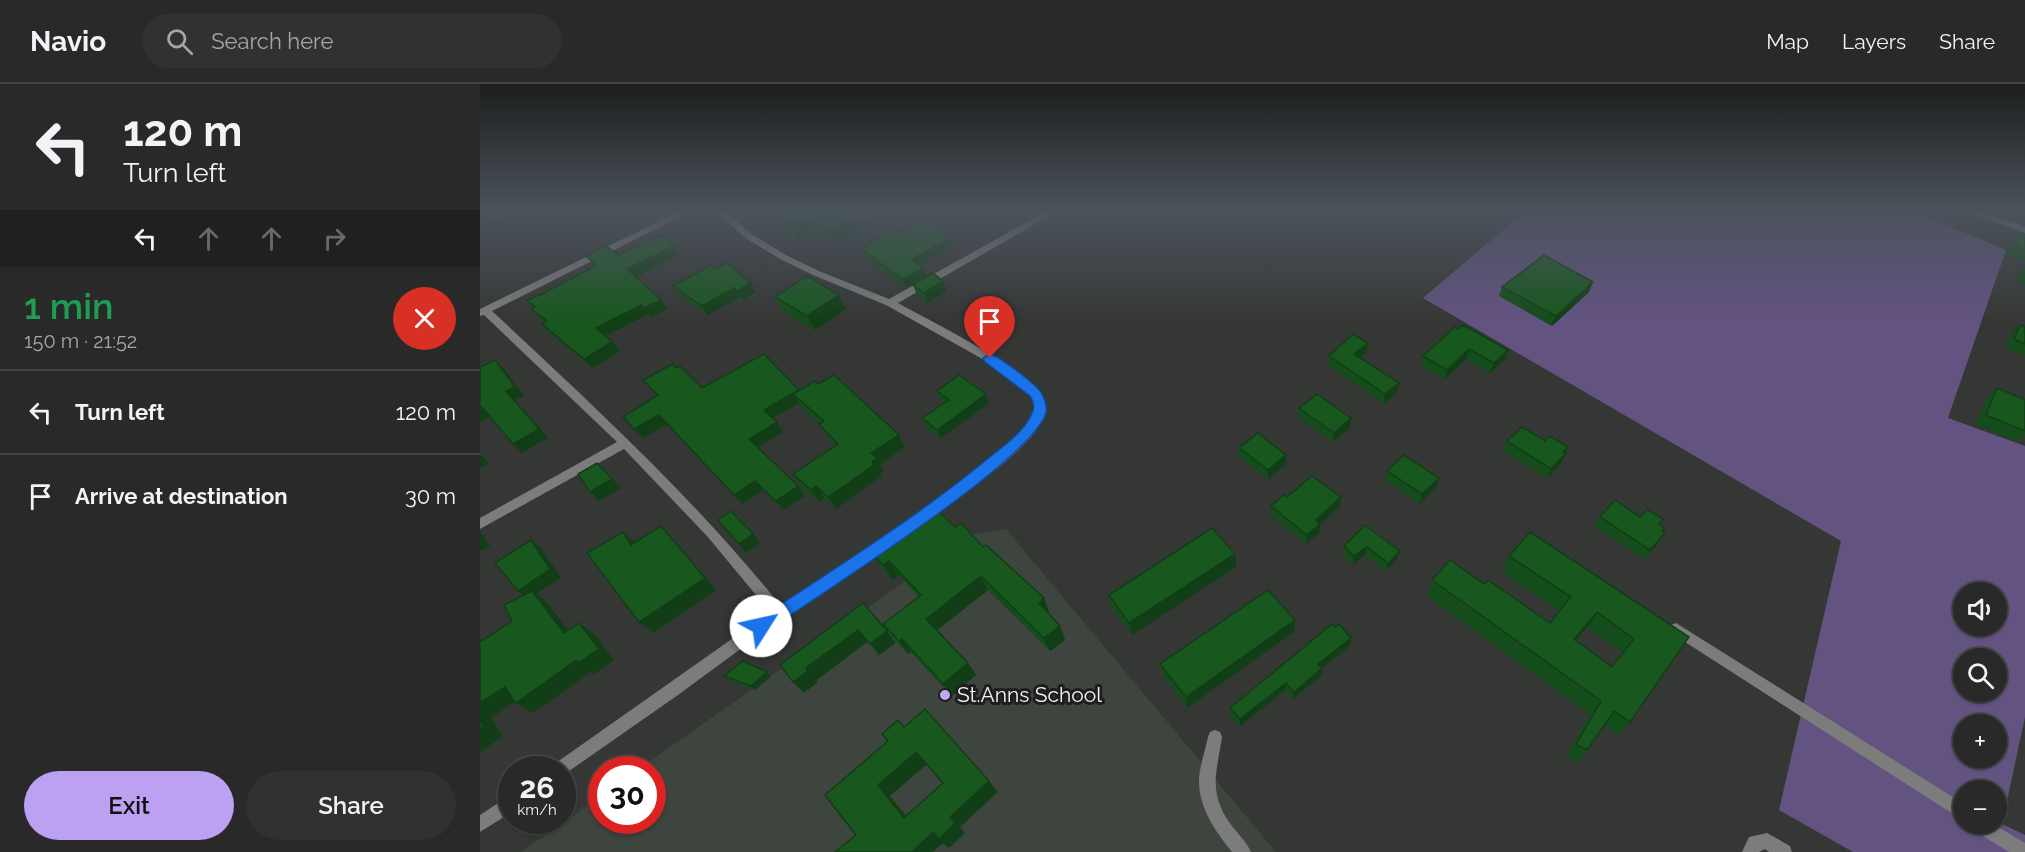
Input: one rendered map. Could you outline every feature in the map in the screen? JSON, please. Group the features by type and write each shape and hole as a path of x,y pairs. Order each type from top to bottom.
{"street":[{"path":"612,248 482,311 625,443 679,498 762,590 779,613"},
{"path":"768,248 816,273 890,303 990,358 1035,393 1039,401 1040,413 1025,435 911,525"},
{"path":"890,303 988,248"},
{"path":"480,524 625,443"},
{"path":"576,758 674,690 779,613 893,538"},
{"path":"1662,620 1953,806"},
{"path":"1215,737 1207,783 1213,809 1231,838 1243,852"},
{"path":"480,824 498,812"},
{"path":"1995,834 2024,852"},
{"path":"1750,852 1755,843 1767,841 1784,852"}],"shaded area":[{"path":"1482,248 2001,248 2006,250 1948,418 2025,446 2025,717 2007,801 2007,780 1953,780 1953,834 2007,834 2007,826 2025,835 2025,852 1853,852 1779,810 1841,541 1423,298"},
{"name":"St.Anns School","path":"1006,529 1276,852 521,852 547,834 576,834 576,814 588,805 588,834 666,834 666,756 657,756 972,534"}],"building":[{"path":"602,248 609,248 619,255 635,248 670,248 627,269 661,300 644,308 641,305 596,328 612,342 584,359 542,324 547,321 531,309 535,307 527,300 597,265 586,256"},
{"path":"932,248 912,259 923,268 903,279 861,249"},
{"path":"1544,255 1593,282 1556,316 1502,287"},
{"path":"727,263 751,283 737,291 734,288 702,306 673,286 711,265 716,269"},
{"path":"933,273 943,281 924,293 913,285"},
{"path":"807,276 839,295 807,316 775,297"},
{"path":"1463,325 1508,350 1494,363 1469,349 1447,370 1423,356 1455,327 1458,329"},
{"path":"2020,325 2025,327 2025,344 2014,339"},
{"path":"1353,334 1368,343 1354,354 1399,383 1385,394 1329,356"},
{"path":"764,354 799,390 764,410 777,422 749,439 798,486 776,501 755,481 734,495 659,415 634,429 623,417 658,395 643,380 673,364 677,368 680,366 702,388"},
{"path":"495,360 515,387 506,391 539,429 513,444 482,407 480,408 480,367"},
{"path":"834,375 899,435 871,453 877,458 872,462 874,465 828,497 816,486 811,490 793,474 838,444 819,424 824,421 793,394 815,381 818,384"},
{"path":"959,375 986,394 937,430 922,418 949,400 937,391"},
{"path":"1997,388 2025,400 2025,431 1986,415"},
{"path":"1317,394 1351,418 1334,433 1299,408"},
{"path":"1522,427 1545,441 1550,436 1568,447 1563,452 1566,453 1551,469 1507,441"},
{"path":"1258,433 1286,455 1268,470 1239,448"},
{"path":"1404,455 1439,478 1422,494 1387,471"},
{"path":"597,463 612,479 590,492 578,474"},
{"path":"1312,476 1341,497 1316,520 1320,524 1307,535 1271,506 1284,495 1287,497"},
{"path":"1615,500 1640,517 1647,509 1663,519 1659,524 1665,528 1662,531 1665,533 1650,550 1600,517"},
{"path":"934,507 955,527 961,523 983,547 986,545 1044,598 1039,603 1060,626 1044,638 981,576 926,619 968,663 943,684 902,639 899,641 883,624 921,595 889,561 883,565 871,552"},
{"path":"731,511 753,534 739,544 718,520"},
{"path":"1365,525 1400,551 1388,563 1367,547 1354,556 1344,546"},
{"path":"661,526 705,578 639,622 587,553 623,532 631,545"},
{"path":"1212,528 1235,554 1129,623 1109,595"},
{"path":"1530,532 1689,637 1630,722 1614,711 1587,750 1576,744 1601,701 1432,580 1450,560 1484,584 1488,580 1550,623 1571,597 1509,556","holes":["1597,612 1634,639 1612,667 1574,639"]},
{"path":"531,540 550,569 518,591 495,563"},
{"path":"1268,590 1295,620 1186,697 1160,664"},
{"path":"532,591 564,633 579,623 599,649 578,663 576,660 516,703 505,687 480,703 480,640 482,641 512,621 504,605"},
{"path":"863,603 887,631 870,644 858,630 806,668 808,671 793,682 780,665"},
{"path":"1332,624 1335,627 1339,624 1351,638 1318,664 1322,668 1294,692 1286,683 1240,719 1230,708"},
{"path":"743,661 767,672 751,686 724,676"},
{"path":"925,709 989,781 950,817 955,823 939,839 933,832 912,852 835,852 856,835 825,795 888,741 882,734 898,720 904,727","holes":["916,752 943,783 904,818 878,785"]}],"place":[{"name":"St.Anns School","path":"945,695"}],"route":[{"path":"761,626 902,532 981,472 1025,435 1040,413 1039,401 1035,393 990,358"}]}
